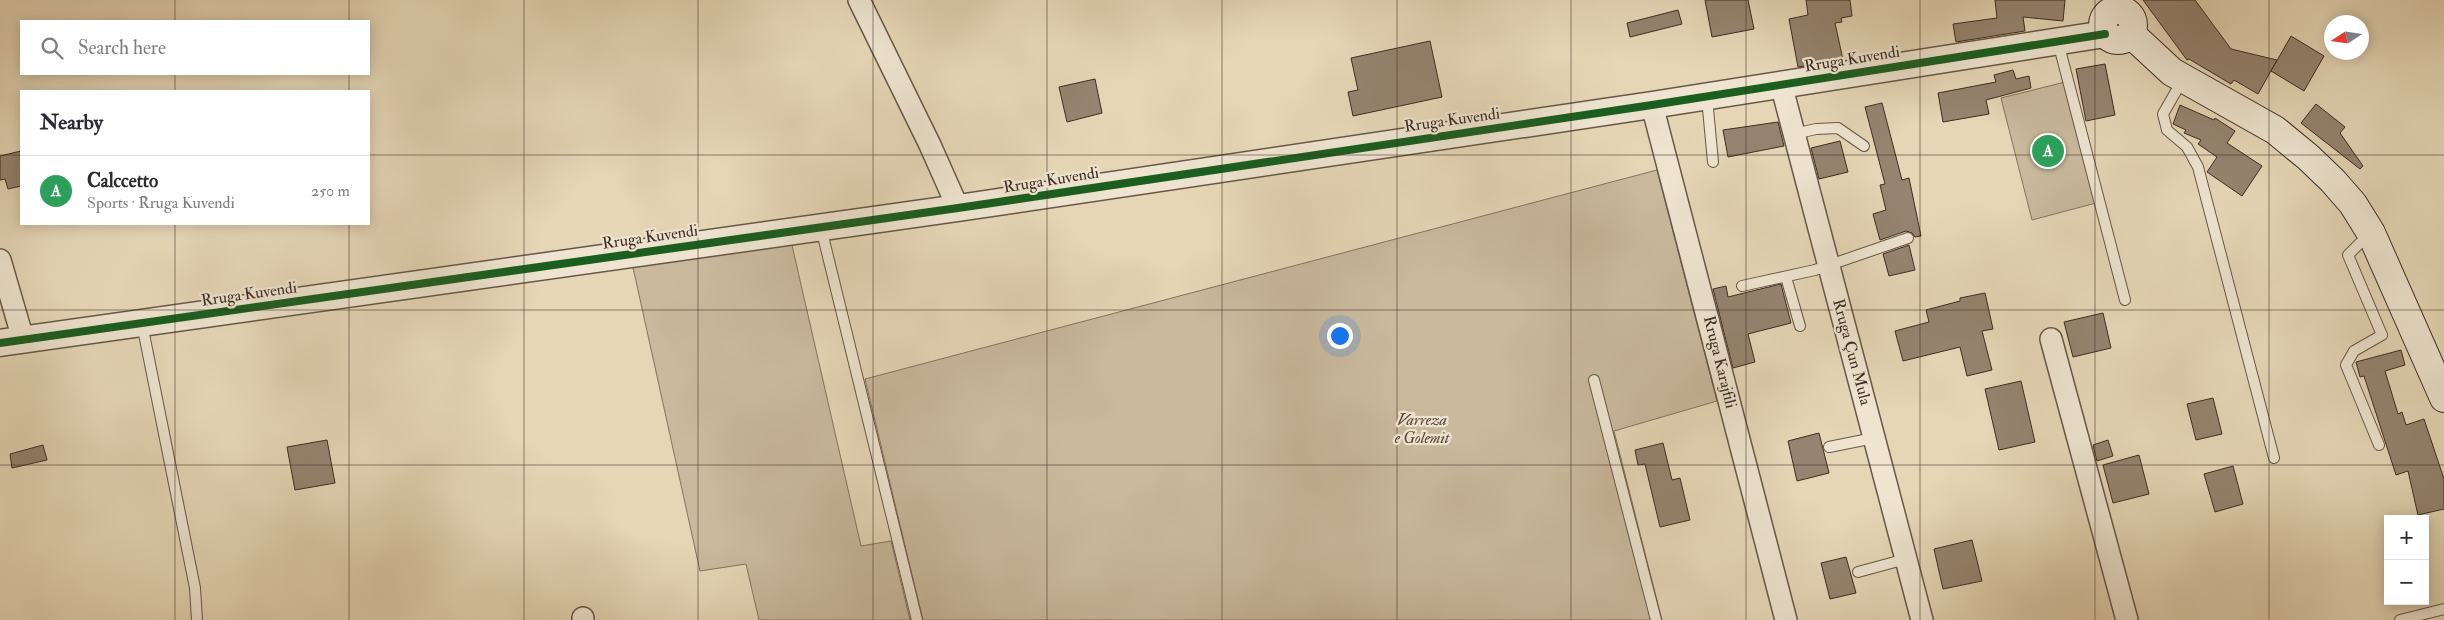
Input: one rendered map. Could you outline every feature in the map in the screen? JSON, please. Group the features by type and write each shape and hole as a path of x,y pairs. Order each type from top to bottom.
{"main road":[{"path":"2112,20 2160,62 2183,78 2276,130 2302,151 2353,204 2371,233 2444,398"}],"street":[{"path":"859,0 958,208"},
{"name":"Rruga Kuvendi","path":"11,341 820,228 1652,105 2058,41 2112,20"},
{"name":"Rruga Çun Mula","path":"1780,84 1922,620"},
{"name":"Rruga Karajfili","path":"1652,105 1786,620"},
{"path":"0,260 11,341"},
{"path":"2051,339 2127,620"}],"lane":[{"path":"2058,41 2125,300"},
{"path":"2183,78 2164,114 2167,130 2187,147 2198,167 2274,458"},
{"path":"1706,96 1713,162"},
{"path":"1794,134 1816,129 1838,128 1864,146"},
{"path":"820,228 917,620"},
{"path":"2371,233 2348,255 2382,335 2354,351 2346,365 2379,446"},
{"path":"1742,286 1815,270 1908,238"},
{"path":"1786,276 1800,326"},
{"path":"142,323 195,588 197,620"},
{"path":"1594,380 1656,620"},
{"path":"1829,448 1874,438"},
{"path":"1858,572 1906,559"},
{"path":"2400,620 2444,609"}],"green space":[{"path":"2065,82 2096,203 2032,220 2001,98"},
{"name":"Varreza e Golemit","path":"1657,170 1717,401 1614,431 1662,620 923,620 865,379"},
{"path":"791,241 861,546 891,541 910,620 759,620 746,564 700,571 632,263"}],"building":[{"path":"1705,0 1748,0 1754,29 1712,37"},
{"path":"1806,0 1850,0 1852,16 1841,18 1842,22 1835,23 1843,60 1798,67 1789,19 1808,15"},
{"path":"1995,0 2065,0 2063,21 2023,17 2025,31 1956,42 1953,24 1997,18"},
{"path":"2143,0 2195,0 2231,49 2277,60 2258,94 2234,80 2231,84 2189,59 2187,60"},
{"path":"1678,10 1682,24 1630,37 1627,23"},
{"path":"2291,36 2324,56 2304,91 2271,71"},
{"path":"1430,41 1442,97 1353,116 1348,92 1358,90 1351,58"},
{"path":"2105,64 2115,115 2086,121 2076,69"},
{"path":"2013,70 2016,79 2029,76 2031,88 1986,100 1989,114 1943,122 1938,93 1996,82 1994,75"},
{"path":"1095,79 1102,113 1067,122 1059,87"},
{"path":"1882,103 1902,180 1909,178 1921,236 1915,237 1912,233 1906,231 1880,240 1873,214 1886,210 1880,185 1885,184 1865,107"},
{"path":"2316,104 2345,127 2340,133 2363,166 2360,169 2301,123"},
{"path":"2180,105 2214,120 2215,118 2235,131 2227,143 2262,166 2242,196 2207,172 2217,157 2198,144 2201,140 2184,133 2186,130 2173,124"},
{"path":"1778,122 1784,146 1728,157 1723,130"},
{"path":"1840,141 1848,172 1819,179 1811,148"},
{"path":"20,151 20,186 8,189 5,179 0,180 0,156"},
{"path":"1909,245 1915,270 1889,276 1883,254"},
{"path":"1781,284 1791,323 1748,334 1755,362 1733,368 1713,289 1726,286 1728,297"},
{"path":"1985,293 1993,329 1982,331 1992,370 1967,376 1960,347 1903,361 1895,331 1929,322 1926,310 1960,301 1960,298"},
{"path":"2103,313 2111,348 2073,357 2064,322"},
{"path":"2401,350 2405,365 2385,371 2398,414 2402,412 2406,425 2424,419 2444,479 2444,509 2418,515 2408,471 2396,475 2364,376 2360,377 2356,362"},
{"path":"2021,381 2035,442 1999,450 1985,389"},
{"path":"2213,398 2222,434 2196,440 2187,404"},
{"path":"1819,433 1829,473 1797,481 1788,441"},
{"path":"327,440 335,483 295,490 287,447"},
{"path":"2108,440 2113,456 2097,461 2093,445"},
{"path":"1663,443 1672,480 1680,478 1690,520 1660,527 1645,464 1638,465 1635,450"},
{"path":"43,445 47,460 12,468 10,454"},
{"path":"2139,455 2149,494 2113,503 2103,465"},
{"path":"2233,466 2243,504 2215,512 2204,474"},
{"path":"1972,540 1982,581 1943,589 1934,549"},
{"path":"1846,557 1856,593 1830,599 1821,563"}],"cycle path":[{"path":"0,343 958,208 1652,105 2105,34"}],"place":[{"name":"Calccetto","path":"2048,151"}]}
